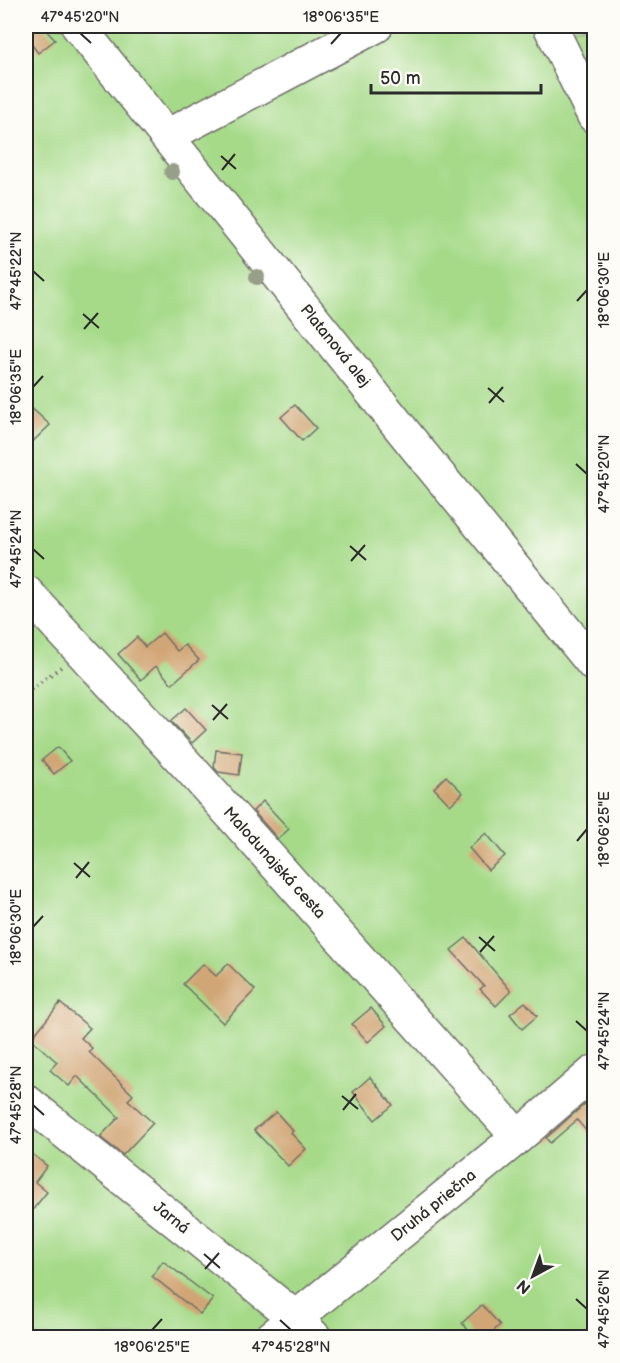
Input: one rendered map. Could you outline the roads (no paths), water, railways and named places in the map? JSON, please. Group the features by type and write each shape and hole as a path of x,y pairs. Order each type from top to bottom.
{"street":[{"name":"Platanová alej","path":"78,26 415,446 594,664"},
{"path":"167,136 376,26"},
{"path":"550,26 594,116"},
{"name":"Malodunajská cesta","path":"26,592 195,774 518,1137"},
{"name":"Druhá priečna","path":"270,1338 306,1328 518,1137 594,1072"},
{"name":"Jarná","path":"26,1101 306,1328"}]}
